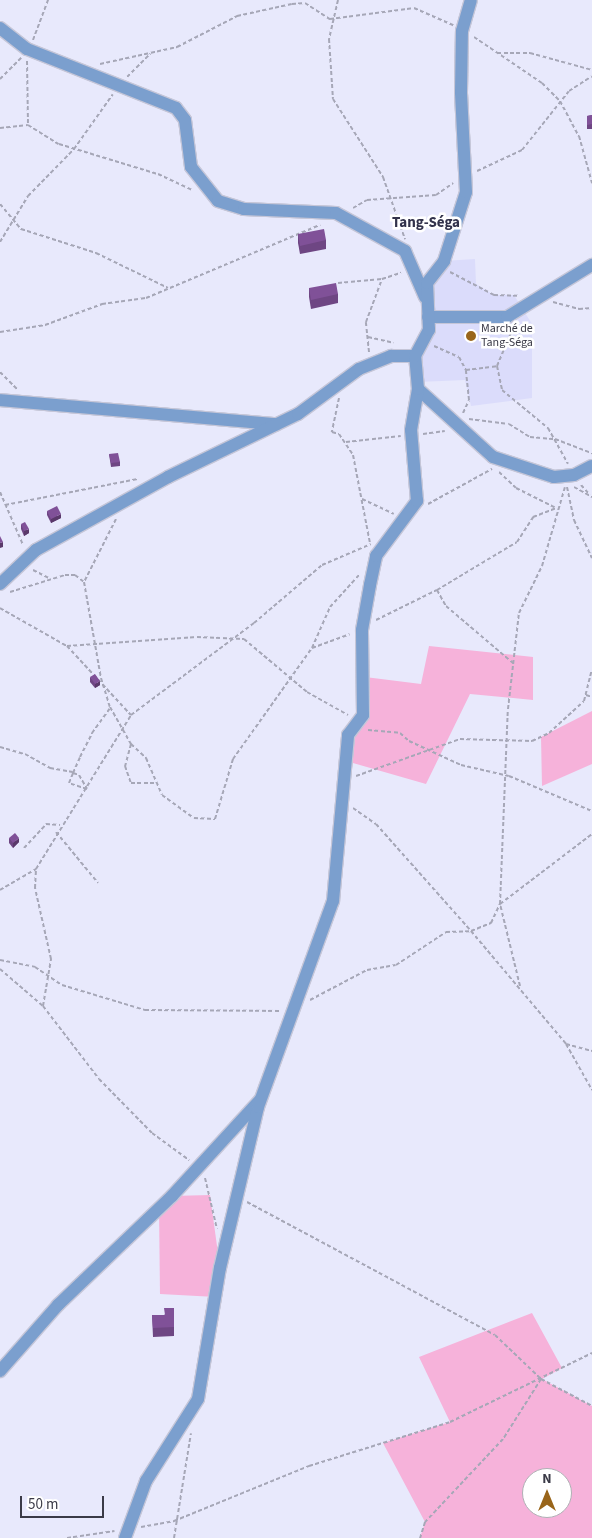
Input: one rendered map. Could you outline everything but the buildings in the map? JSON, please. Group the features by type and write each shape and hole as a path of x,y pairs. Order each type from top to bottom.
{"street":[{"path":"127,1534 146,1481 198,1399 239,1189 262,1098 333,901 348,734 364,715 366,694 362,630 376,556 417,501 412,435 418,389 415,356 429,330 427,283 444,260 466,192 462,31 471,0"},
{"path":"0,28 27,49 120,84 176,108 185,120 191,167 218,201 244,209 340,215 405,251 428,302"},
{"path":"428,317 495,319 520,310 592,265"},
{"path":"0,584 26,557 132,497 279,424 370,365 397,355 415,356"},
{"path":"418,389 499,464 570,479 592,466"},
{"path":"0,400 279,424"},
{"path":"0,1371 58,1305 198,1166 262,1098"}],"path":[{"path":"47,4 50,0"},
{"path":"338,0 330,18 333,99 393,198 406,232 405,251"},
{"path":"81,69 177,47 237,16 279,6 305,4 330,18 414,8 462,31 542,82 560,101 579,136 592,183"},
{"path":"27,49 28,125"},
{"path":"0,242 11,219 74,149 120,84 152,53"},
{"path":"497,53 530,53 592,70"},
{"path":"0,332 45,326 62,316 146,298 340,215 367,200 436,195 465,178 522,150 560,101 592,76"},
{"path":"0,128 28,125 74,149 158,174 218,201"},
{"path":"0,204 11,219 21,228 96,254 168,288"},
{"path":"438,269 494,295 536,300 579,310 592,308"},
{"path":"338,283 382,279 414,270"},
{"path":"370,365 366,322 382,279"},
{"path":"520,310 497,366 502,390 555,439 570,479 574,520 592,558"},
{"path":"497,366 466,370 469,400 461,418 509,424 530,438 555,439 592,453"},
{"path":"0,372 29,402"},
{"path":"346,379 332,432 346,442 359,474 371,544 376,556"},
{"path":"346,442 412,435 457,426"},
{"path":"478,446 499,464 516,488 556,508"},
{"path":"426,506 499,464"},
{"path":"5,505 147,476"},
{"path":"570,479 590,495"},
{"path":"521,988 500,904 503,774 506,741 519,613 542,566 556,508 563,500 570,479"},
{"path":"0,492 18,528 26,557 33,570 49,578"},
{"path":"132,497 92,560 84,582 100,678 110,707 124,729 130,744 146,758 168,802 194,818 215,819 233,759 312,648 330,607 363,570"},
{"path":"362,499 405,519"},
{"path":"312,648 362,630 437,590 518,542 541,511 556,508"},
{"path":"43,1006 50,976 49,938 35,888 36,869 60,825 87,788 131,715 234,638 322,564 390,538"},
{"path":"0,596 49,578 75,575 84,582"},
{"path":"437,590 446,606 514,663"},
{"path":"0,608 67,646 100,678 131,715"},
{"path":"67,646 234,638 258,647 291,678 358,722 366,730 400,733 409,742 432,749 461,765 503,774 592,811"},
{"path":"592,670 586,695 576,711 549,733 532,741 460,739 358,774 343,798 376,824 521,988 566,1044 592,1090"},
{"path":"586,695 592,697"},
{"path":"87,788 69,783 110,707"},
{"path":"130,744 125,766 131,783 157,783"},
{"path":"0,747 74,772 87,788"},
{"path":"24,848 46,824 60,825"},
{"path":"56,832 98,883"},
{"path":"0,960 35,966 62,985 145,1010 262,1014 296,1008 367,970 396,965 446,932 471,931 491,923 500,904 592,834"},
{"path":"0,890 36,869"},
{"path":"0,969 43,1006 99,1080 152,1133 198,1166 208,1184 218,1239"},
{"path":"566,1044 592,1052"},
{"path":"239,1189 250,1206 352,1254 418,1297 495,1335 542,1379 592,1406"},
{"path":"68,1538 127,1534 174,1521 310,1466 450,1422 542,1379 592,1353"},
{"path":"420,1538 425,1522 503,1439 542,1379"},
{"path":"174,1538 174,1521 192,1427"}],"shaded area":[{"path":"475,259 476,284 494,295 514,295 532,324 532,398 471,406 465,380 418,382 415,356 429,330 427,283 444,261"},
{"path":"429,646 533,657 533,700 470,694 426,784 346,761 348,735 363,715 365,677 421,684"},
{"path":"592,711 592,764 542,786 541,737"},
{"path":"210,1195 220,1268 216,1297 160,1294 159,1207 172,1196"},
{"path":"532,1313 562,1368 542,1379 592,1406 592,1538 420,1538 425,1522 383,1443 450,1422 419,1357"}],"place":[{"name":"Marché de Tang-Séga","path":"471,336"}],"district":[{"name":"Tang-Séga","path":"426,223"}]}
